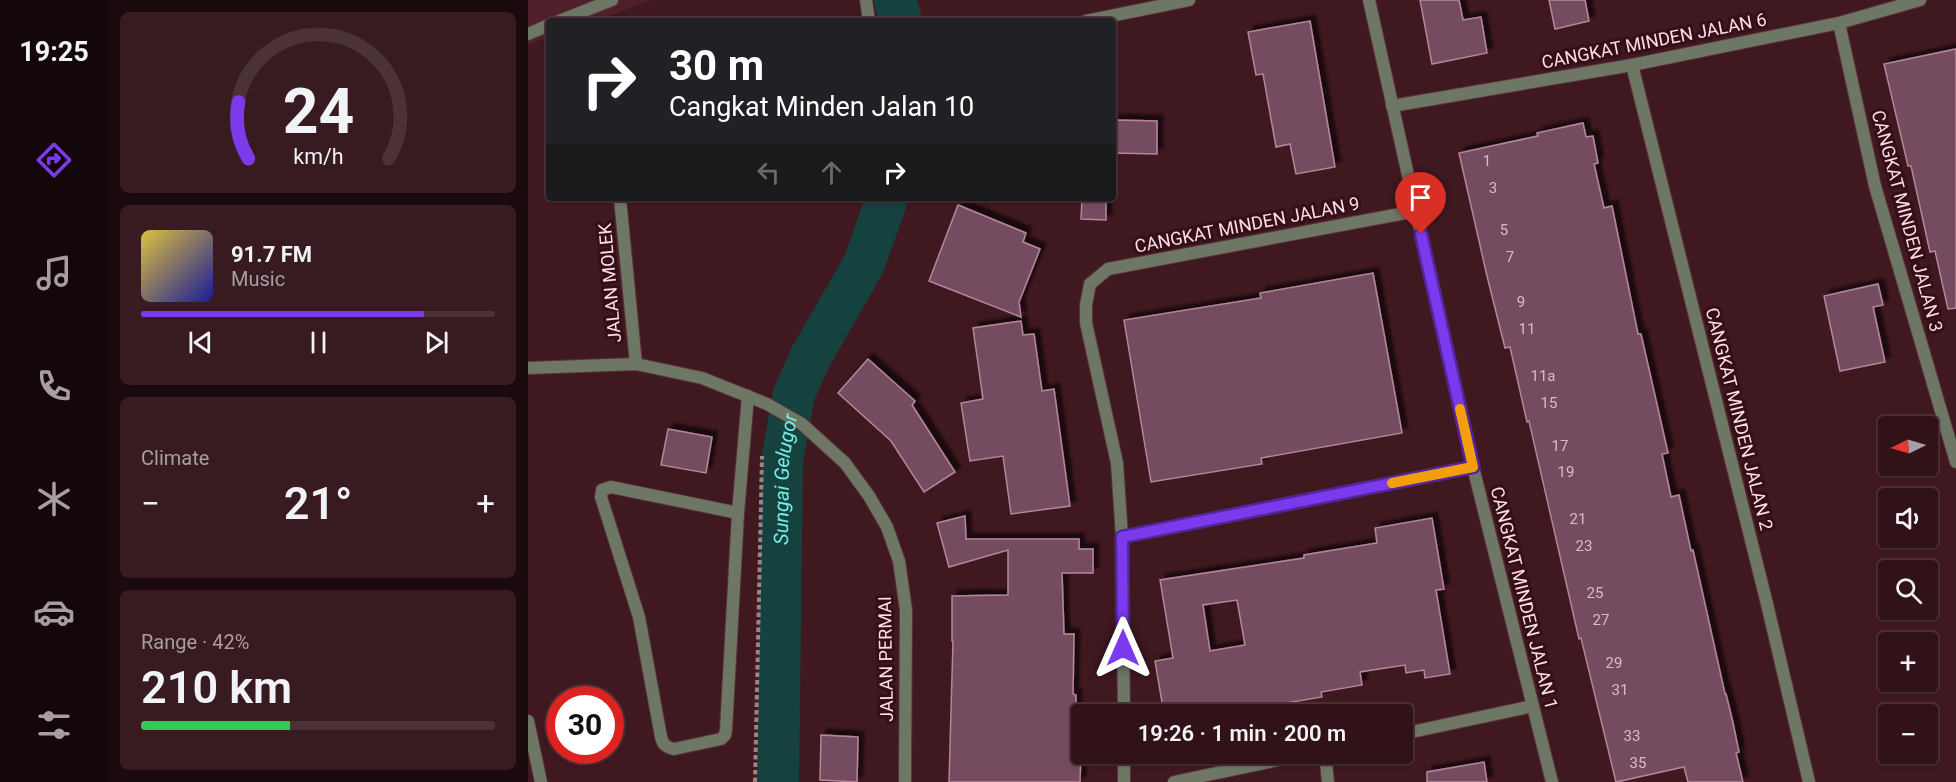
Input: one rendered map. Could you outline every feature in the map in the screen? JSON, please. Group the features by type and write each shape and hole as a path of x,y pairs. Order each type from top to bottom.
{"street":[{"path":"567,18 612,0"},
{"path":"866,0 869,18"},
{"path":"1101,18 1189,0"},
{"name":"CANGKAT MINDEN JALAN 1","path":"1369,0 1473,467 1552,782"},
{"name":"CANGKAT MINDEN JALAN 6","path":"1392,106 1632,65 1839,23 1920,0"},
{"name":"CANGKAT MINDEN JALAN 3","path":"1839,23 1875,186 1956,462"},
{"path":"528,33 546,26"},
{"name":"CANGKAT MINDEN JALAN 2","path":"1632,65 1809,782"},
{"name":"JALAN MOLEK","path":"621,201 636,364"},
{"name":"CANGKAT MINDEN JALAN 9","path":"1122,537 1118,464 1086,322 1090,284 1108,269 1416,211"},
{"name":"JALAN PERMAI","path":"528,368 636,364 702,378 767,404 802,424 845,464 869,496 887,527 899,561 906,620 905,782"},
{"path":"738,513 611,487 602,490 601,497 639,617 661,737 667,748 721,739 725,735 730,685 738,513 748,396"},
{"path":"1124,704 1122,537 1473,467"},
{"path":"1413,732 1533,706"},
{"path":"528,721 541,782"},
{"path":"1124,764 1124,782"},
{"path":"1174,782 1259,764"},
{"path":"1326,764 1328,782"}],"path":[{"path":"755,782 763,452"}],"shaded area":[{"path":"528,0 653,0 602,18 546,18 546,38 528,45"}],"building":[{"path":"1420,0 1459,0 1463,20 1481,17 1487,53 1432,64"},
{"path":"1549,0 1585,0 1589,21 1555,29"},
{"path":"1310,21 1335,167 1296,174 1290,144 1276,147 1263,74 1256,75 1248,32"},
{"path":"1956,49 1956,308 1948,309 1935,251 1930,252 1911,166 1908,166 1884,64"},
{"path":"1116,120 1157,121 1157,154 1116,153"},
{"path":"1583,123 1586,137 1593,136 1598,163 1594,164 1604,208 1612,206 1638,334 1641,334 1668,453 1662,454 1671,497 1679,495 1691,551 1693,550 1733,723 1739,752 1736,753 1743,782 1688,782 1684,767 1616,782 1581,638 1579,639 1529,421 1527,422 1510,347 1505,348 1487,276 1459,153 1538,136 1537,133"},
{"path":"1082,201 1106,201 1106,220 1081,219"},
{"path":"958,205 1026,233 1023,242 1040,249 1019,302 1021,317 929,281"},
{"path":"1373,273 1402,433 1261,458 1262,464 1151,482 1124,320 1261,298 1260,293"},
{"path":"1878,284 1883,305 1873,307 1885,362 1840,371 1824,296"},
{"path":"1021,321 1023,335 1034,334 1042,391 1054,389 1070,506 1011,514 1003,456 970,461 961,403 983,399 973,328"},
{"path":"868,359 915,401 912,405 955,472 924,492 891,441 838,393"},
{"path":"668,429 712,437 706,473 661,465"},
{"path":"965,516 966,539 1079,539 1079,549 1093,549 1093,573 1062,573 1064,634 1074,634 1073,694 1076,695 1076,704 1071,704 1071,764 1081,764 1080,782 949,782 952,596 1008,595 1008,550 949,567 937,523"},
{"path":"1432,518 1444,589 1436,590 1450,674 1425,678 1424,670 1406,673 1405,665 1360,672 1362,685 1321,692 1322,697 1280,704 1162,704 1155,661 1173,658 1160,580 1304,558 1304,555 1377,543 1375,528","holes":["1237,600 1245,645 1210,651 1203,605"]},
{"path":"821,735 858,737 857,782 820,780"},
{"path":"1484,762 1487,782 1427,782 1427,772"}],"waterway":[{"name":"Sungai Gelugor","path":"895,0 900,18"},
{"name":"Sungai Gelugor","path":"778,782 782,461 794,394 811,356 864,264 886,201"}],"slow traffic":[{"path":"1392,483 1473,467 1460,409"}],"route":[{"path":"1123,648 1122,537 1473,467 1421,234"}]}
